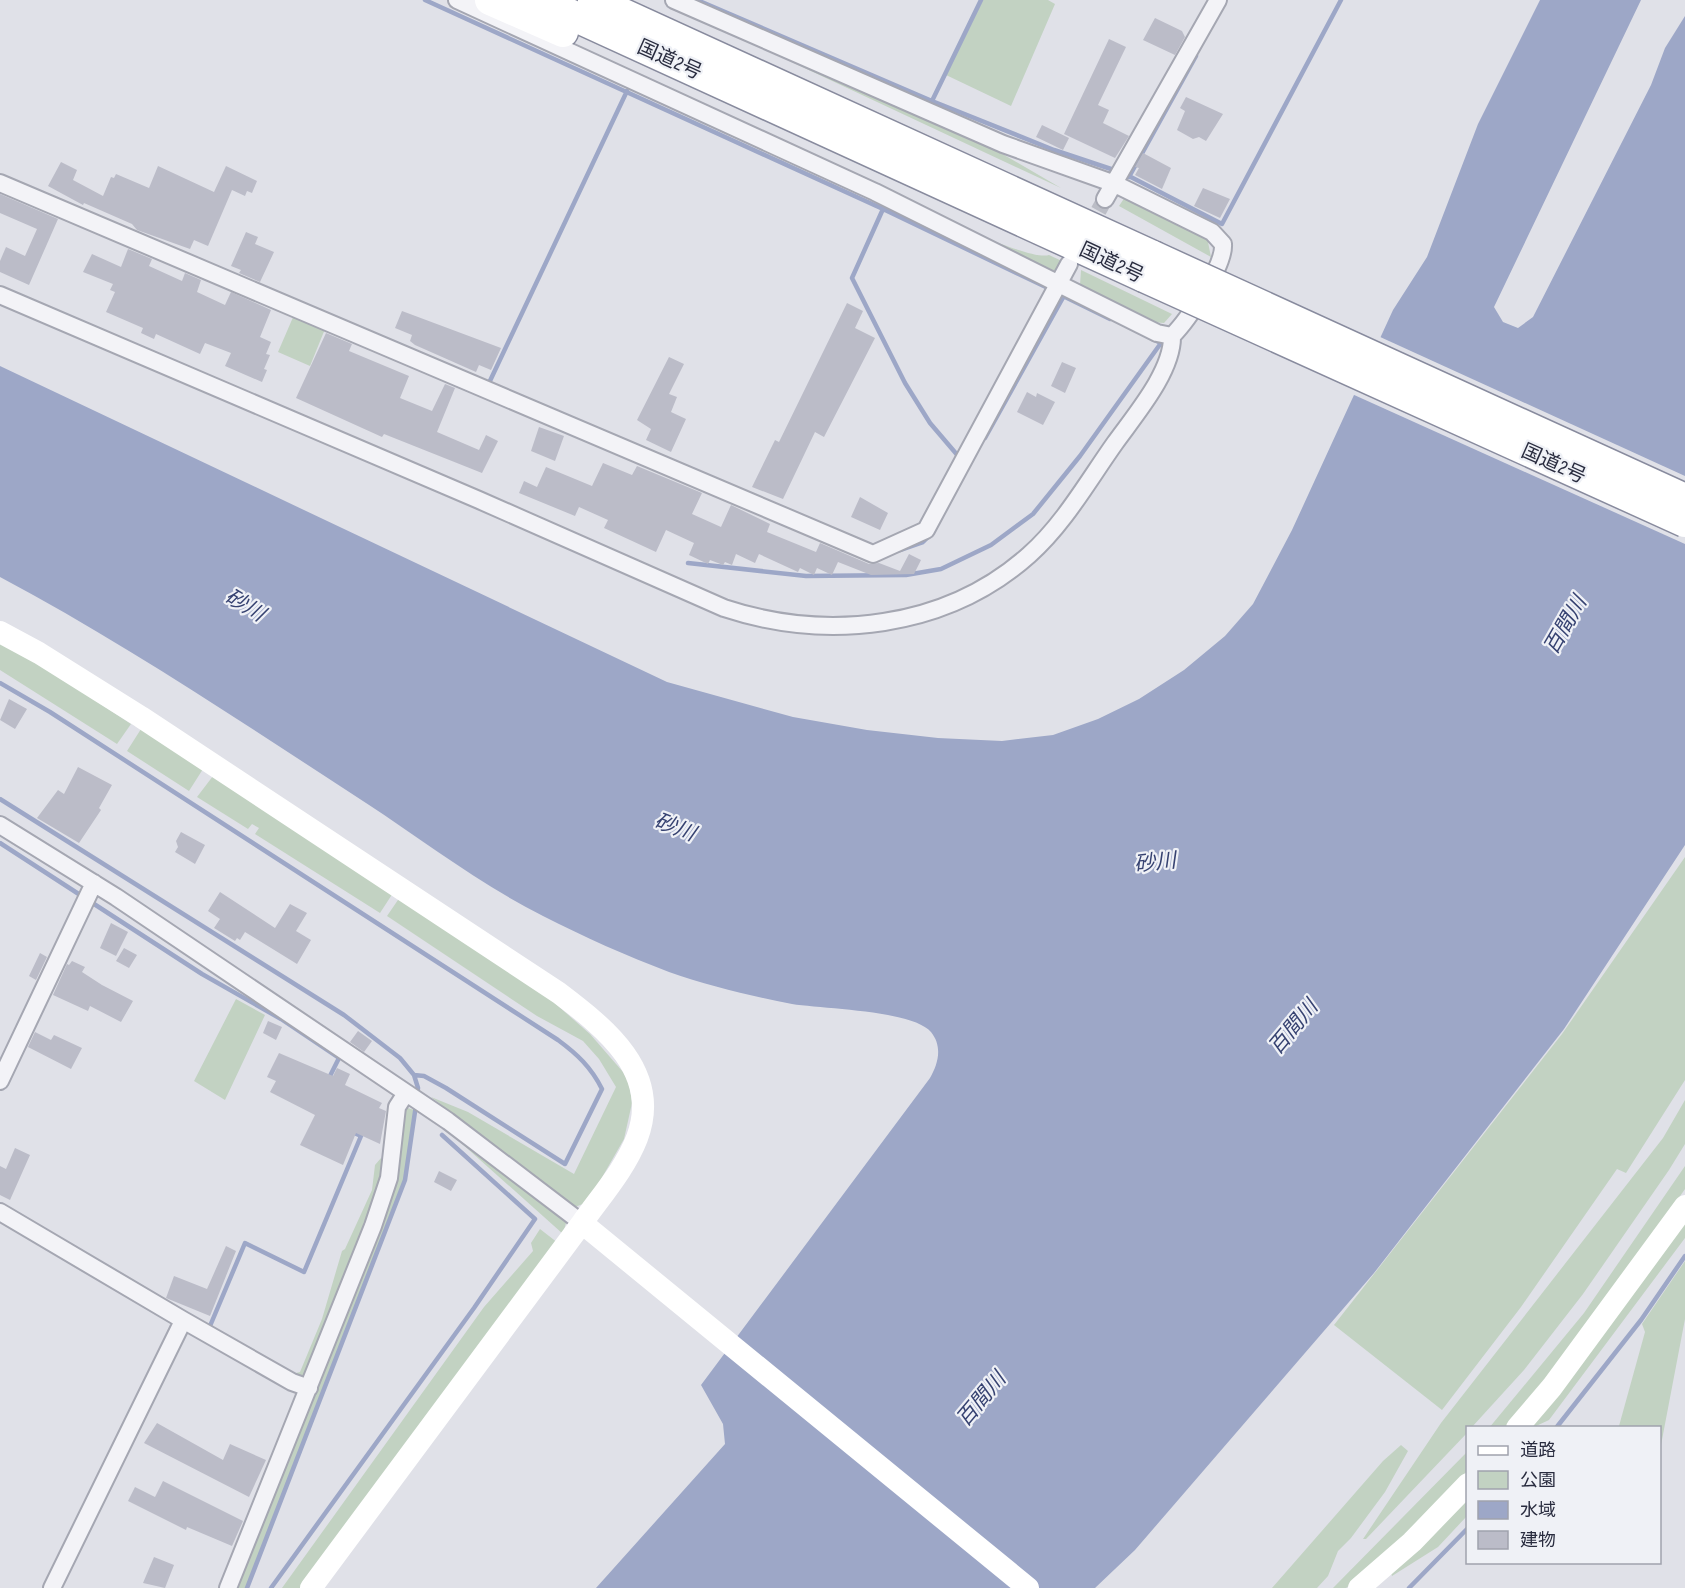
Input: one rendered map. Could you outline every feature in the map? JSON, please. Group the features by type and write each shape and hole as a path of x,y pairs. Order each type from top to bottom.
{"highway":[{"path":"489,0 810,139 1032,224"},
{"name":"国道2号","path":"539,0 1032,224 1148,266 1685,498"},
{"name":"国道2号","path":"593,0 870,126 1148,266 1685,522"},
{"path":"637,0 836,95 870,126"}],"street":[{"path":"457,0 875,192 1157,333 1172,336"},
{"path":"0,295 479,500 724,608 753,618 832,628 892,621 939,609 1004,575 1029,555 1056,528 1151,393 1172,348 1172,336 1184,323 1222,259 1224,244 1212,232 1119,176 1003,144 674,0"},
{"path":"1105,199 1218,0"},
{"path":"0,183 873,554 926,530 1061,284 1069,264"},
{"path":"0,632 39,653 124,707 476,936 567,999 597,1023 622,1047 635,1071 641,1094 642,1116 637,1138 624,1162 582,1223 311,1588"},
{"path":"0,825 89,893 412,1097 582,1223 1028,1588"},
{"path":"0,1081 89,893"},
{"path":"228,1588 309,1388 389,1178 397,1107 412,1097"},
{"path":"1519,1426 1552,1387 1685,1206"},
{"path":"0,1212 183,1320 292,1382 309,1388"},
{"path":"52,1588 180,1327"},
{"path":"1359,1588 1412,1542 1466,1485"}],"green space":[{"path":"983,0 1048,0 1055,4 1011,106 946,75"},
{"path":"776,52 999,152 1061,188 781,57"},
{"path":"1125,197 1207,237 1211,257 1119,206"},
{"path":"957,226 1018,250 1031,254 1049,255 1064,262 1059,269 1049,272"},
{"path":"1081,270 1172,314 1164,323 1151,322 1085,291 1080,285"},
{"path":"294,315 325,329 310,366 278,352"},
{"path":"0,643 55,674 131,724 117,744 0,670"},
{"path":"141,729 203,769 189,791 127,751"},
{"path":"213,776 393,893 380,913 255,834 259,828 252,824 248,829 197,797"},
{"path":"1685,857 1685,1080 1626,1173 1617,1169 1521,1307 1442,1410 1334,1325 1562,1034"},
{"path":"400,897 541,991 590,1034 623,1072 629,1083 632,1103 624,1139 588,1202 575,1207 431,1097 468,1112 574,1174 616,1087 599,1059 583,1041 537,1016 387,916"},
{"path":"236,999 265,1015 225,1100 194,1081"},
{"path":"1685,1100 1685,1144 1583,1294 1524,1370 1473,1426 1466,1426 1466,1434 1366,1539 1363,1539 1441,1423 1663,1138"},
{"path":"405,1107 414,1110 404,1179 248,1582 245,1588 232,1588 316,1381"},
{"path":"441,1125 559,1213 566,1223 563,1234"},
{"path":"381,1158 386,1170 308,1375 300,1378 292,1374 300,1372 322,1319 342,1251 345,1249 372,1190 375,1165"},
{"path":"1685,1166 1685,1189 1598,1314 1508,1426 1491,1426 1584,1313"},
{"path":"1685,1218 1685,1238 1549,1420 1536,1426 1529,1426"},
{"path":"540,1229 558,1243 302,1588 282,1588 484,1307 533,1251 531,1243"},
{"path":"1685,1261 1685,1319 1661,1445 1661,1426 1619,1426 1645,1332 1642,1324"},
{"path":"1401,1445 1408,1451 1385,1492 1351,1538 1338,1551 1328,1576 1317,1588 1272,1588 1383,1461"},
{"path":"1466,1453 1466,1472 1438,1504 1373,1567 1346,1588 1333,1588"},
{"path":"1466,1496 1466,1517 1438,1547 1392,1576 1391,1573"}],"water":[{"path":"1540,0 1641,0 1494,307 1503,322 1518,328 1533,317 1651,85 1665,48 1685,16 1685,845 1564,1029 1374,1273 1135,1550 1095,1588 596,1588 725,1444 723,1424 701,1385 930,1078 938,1055 935,1038 921,1025 906,1019 792,1004 699,982 637,959 558,924 475,877 366,803 140,657 0,577 0,366 667,682 793,717 867,730 938,738 1002,741 1053,735 1098,719 1139,699 1184,670 1225,636 1253,604 1292,530 1393,310 1427,257 1478,124"}],"pier":[{"path":"1378,336 1685,476 1685,544 1352,394"}],"building":[{"path":"1155,18 1182,31 1185,37 1175,55 1143,40"},
{"path":"1109,39 1126,47 1098,105 1109,110 1103,123 1129,136 1115,158 1064,134"},
{"path":"1186,97 1223,114 1206,141 1199,137 1193,139 1177,130 1185,111 1180,108"},
{"path":"1042,125 1069,138 1063,150 1036,137"},
{"path":"1143,153 1171,168 1162,189 1135,175 1139,168 1135,167"},
{"path":"61,162 77,170 73,180 103,196 111,177 114,178 116,174 149,188 158,166 214,192 226,166 257,181 252,193 247,191 245,196 232,190 208,246 194,240 190,249 137,230 132,224 84,203 83,205 48,186"},
{"path":"1203,188 1230,199 1220,218 1194,206"},
{"path":"0,194 58,219 29,285 0,272 0,261 6,247 25,256 37,229 0,213"},
{"path":"246,232 258,237 255,244 274,252 260,282 239,273 241,270 231,266"},
{"path":"128,249 152,259 149,266 182,281 185,273 201,280 197,292 225,305 231,292 271,310 260,337 271,342 266,354 270,355 264,369 267,370 262,382 225,366 231,353 205,343 200,354 156,334 154,339 141,333 143,328 106,312 115,292 110,290 113,284 83,272 92,254 121,267"},
{"path":"847,303 863,311 855,328 875,338 824,437 815,432 783,499 752,487 775,440 779,442"},
{"path":"402,311 501,348 491,370 479,365 476,372 415,345 410,341 412,335 395,328"},
{"path":"326,333 352,344 349,351 409,376 400,398 432,411 445,384 455,388 437,432 479,450 486,435 498,441 482,473 384,434 382,437 296,398"},
{"path":"669,357 684,364 669,394 677,397 671,412 686,419 671,452 646,440 651,429 637,420"},
{"path":"1062,362 1076,368 1065,393 1051,386"},
{"path":"1027,392 1036,397 1037,393 1055,402 1043,425 1017,412"},
{"path":"539,427 564,436 555,461 531,451"},
{"path":"603,463 632,475 637,466 702,493 692,514 721,527 731,505 770,524 767,532 816,552 820,543 869,564 879,563 900,571 909,554 921,560 914,574 871,575 838,562 832,575 817,568 814,575 800,568 798,572 759,554 755,563 736,554 732,565 725,562 723,565 710,560 708,564 689,555 694,543 666,530 656,552 604,528 608,520 579,507 575,516 519,493 524,481 537,487 546,467 592,486"},
{"path":"860,497 888,513 880,530 851,517"},
{"path":"9,699 27,709 15,729 0,720"},
{"path":"78,767 112,785 99,808 101,810 79,843 37,818 58,790 64,794"},
{"path":"181,832 205,845 195,864 175,852 178,847 176,841"},
{"path":"220,892 275,928 290,904 307,913 296,931 311,940 297,964 245,932 240,940 237,938 235,941 214,928 220,919 208,911"},
{"path":"111,923 128,932 116,956 100,948"},
{"path":"124,948 137,955 129,968 116,961"},
{"path":"40,953 47,957 36,980 29,976"},
{"path":"72,961 85,967 82,972 133,1001 121,1022 90,1006 88,1011 53,995 67,964 69,965"},
{"path":"268,1021 282,1027 276,1040 263,1033"},
{"path":"358,1031 372,1041 364,1052 350,1042"},
{"path":"35,1032 51,1040 54,1035 82,1048 71,1069 28,1047"},
{"path":"279,1053 333,1076 337,1068 350,1074 345,1085 382,1103 379,1108 386,1111 380,1144 356,1133 343,1165 300,1145 315,1115 270,1092 276,1081 267,1077"},
{"path":"15,1148 30,1155 10,1200 0,1195 0,1166 6,1169"},
{"path":"439,1171 457,1180 451,1191 434,1182"},
{"path":"226,1246 236,1251 210,1316 166,1298 174,1276 207,1289"},
{"path":"157,1423 223,1460 230,1444 266,1460 249,1497 144,1443"},
{"path":"163,1481 243,1521 232,1546 187,1527 186,1530 128,1501 135,1487 155,1497"},
{"path":"154,1557 174,1565 165,1588 143,1583"}],"waterway":[{"path":"425,0 883,209 1050,289"},
{"path":"697,0 932,101 1054,150 1117,171"},
{"path":"932,101 981,0"},
{"path":"1125,174 1222,224 1341,0"},
{"path":"1129,177 1196,56"},
{"path":"489,383 627,91"},
{"path":"883,209 852,278 905,383 930,423 959,457"},
{"path":"985,438 1065,294"},
{"path":"1061,295 1110,319"},
{"path":"688,563 806,576 906,575 941,569 991,545 1033,514 1080,456 1161,343 1152,339"},
{"path":"900,550 923,542 933,532"},
{"path":"0,683 50,712 558,1040 583,1062 602,1089 565,1164 446,1088 424,1076 414,1075"},
{"path":"0,799 344,1015 400,1058 414,1075 418,1088 417,1097"},
{"path":"0,843 202,974 281,1019 339,1058 328,1080"},
{"path":"247,1588 405,1180 416,1105"},
{"path":"210,1326 245,1243 304,1272 361,1136 352,1132"},
{"path":"271,1588 474,1308 535,1219 442,1135"},
{"path":"1558,1426 1641,1320 1685,1256"},
{"path":"1409,1588 1466,1530"}],"tunnel":[{"path":"1087,232 1105,199"}],"water label":[{"name":"砂川","path":"245,605"},
{"name":"百間川","path":"1565,625"},
{"name":"砂川","path":"675,827"},
{"name":"砂川","path":"1155,862"},
{"name":"百間川","path":"1293,1027"},
{"name":"百間川","path":"981,1399"}]}
